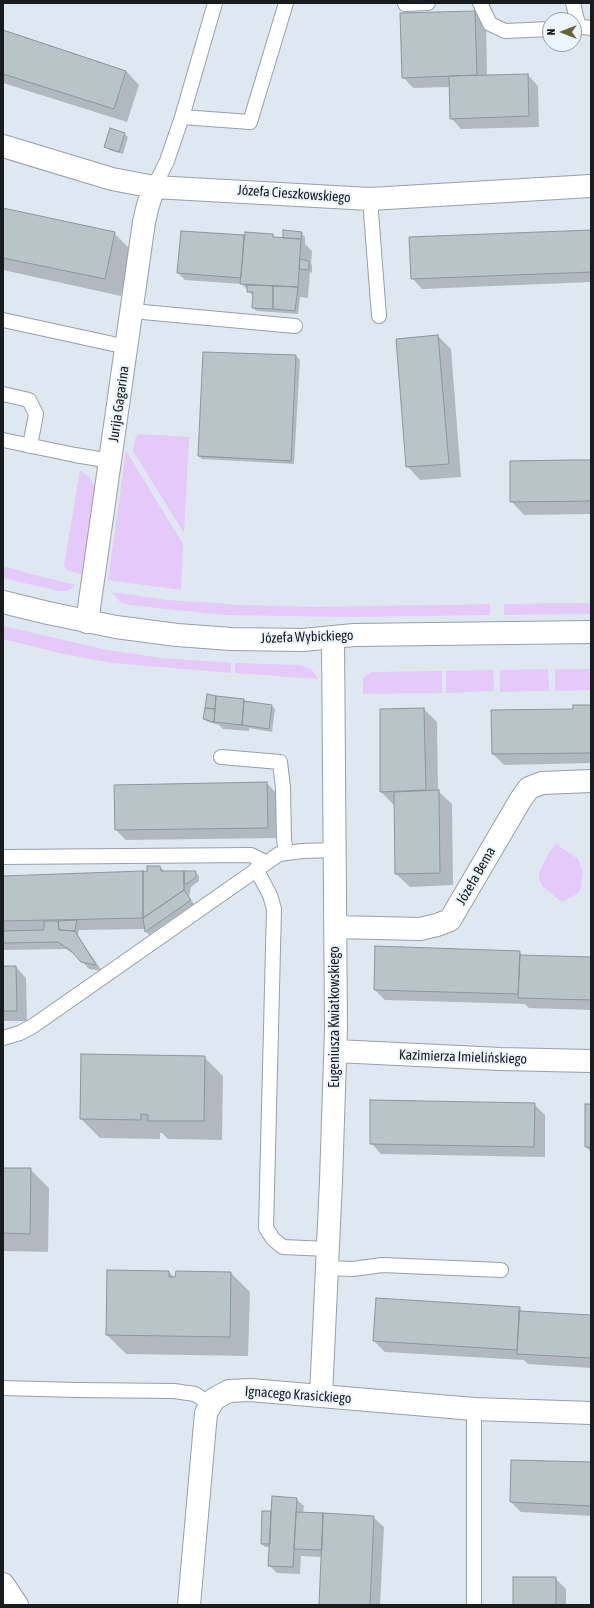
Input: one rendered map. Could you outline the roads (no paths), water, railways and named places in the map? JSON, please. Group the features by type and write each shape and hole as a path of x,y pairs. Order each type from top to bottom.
{"street":[{"name":"Józefa Cieszkowskiego","path":"3,146 112,179 154,187 370,199 591,186"},
{"name":"Jurija Gagarina","path":"87,622 144,222 154,187"},
{"name":"Józefa Wybickiego","path":"3,602 87,622 146,632 232,639 303,640 367,635 591,632"},
{"name":"Eugeniusza Kwiatkowskiego","path":"321,1396 336,1052 333,637"},
{"name":"Józefa Bema","path":"336,927 420,929 450,920 521,799 529,788 542,782 591,781"},
{"name":"Kazimierza Imielińskiego","path":"336,1052 500,1059 591,1061"},
{"name":"Ignacego Krasickiego","path":"211,1405 214,1399 229,1392 250,1390 474,1410 591,1413"},
{"path":"189,1605 206,1413 211,1405"},
{"path":"3,1584 17,1605"}],"lane":[{"path":"154,187 166,161 182,117 215,3"},
{"path":"182,117 250,122 286,3"},
{"path":"405,4 428,3"},
{"path":"480,3 490,24 505,31 542,29"},
{"path":"370,199 379,316"},
{"path":"132,311 295,326"},
{"path":"3,320 127,347"},
{"path":"3,394 29,400 36,414 30,446"},
{"path":"3,440 111,461"},
{"path":"221,757 280,762 283,788 284,839 286,853"},
{"path":"3,1038 20,1033 33,1026 261,865 279,854 302,851 335,850"},
{"path":"3,857 251,856 261,865 274,909 266,1228 272,1240 283,1247 327,1259 353,1269 382,1265 501,1270"},
{"path":"3,1388 174,1391 195,1394 211,1405"},
{"path":"474,1410 474,1605"}]}
